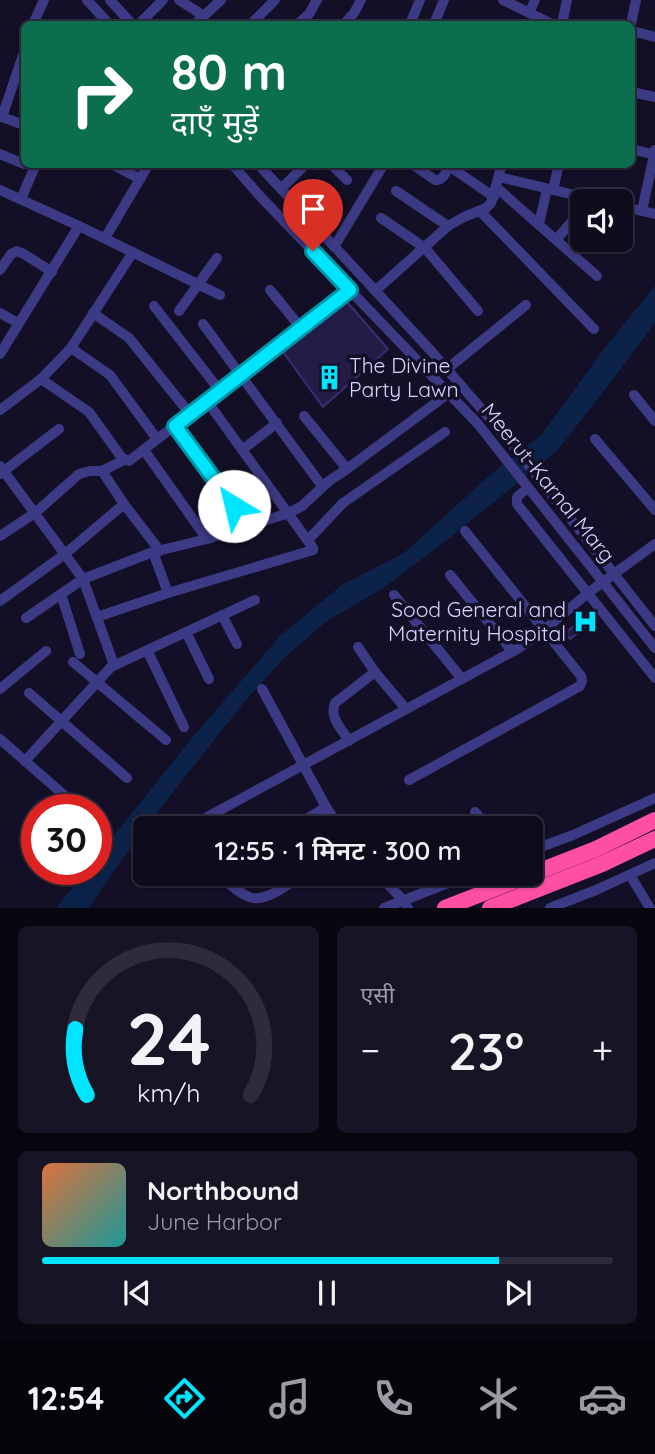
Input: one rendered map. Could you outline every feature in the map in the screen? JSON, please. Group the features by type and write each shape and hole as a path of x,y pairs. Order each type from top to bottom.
{"highway":[{"path":"445,908 596,849 655,820"},
{"path":"490,908 602,864 655,839"}],"street":[{"path":"34,21 44,0"},
{"path":"87,0 106,21"},
{"path":"110,0 129,21"},
{"path":"142,21 163,0"},
{"path":"179,0 204,16"},
{"path":"198,21 221,0"},
{"path":"254,21 275,0"},
{"path":"301,21 317,0"},
{"path":"347,21 361,0"},
{"path":"411,21 420,0"},
{"path":"435,21 444,0"},
{"path":"503,0 546,21"},
{"path":"529,13 535,0"},
{"path":"563,21 567,0"},
{"path":"632,21 636,0"},
{"path":"635,32 655,37"},
{"path":"20,84 1,117 21,124"},
{"path":"635,93 655,97"},
{"path":"635,150 655,153 642,211"},
{"path":"0,154 21,162"},
{"path":"21,199 29,168"},
{"path":"122,168 140,179"},
{"path":"105,238 147,168"},
{"name":"Meerut-Karnal Marg","path":"236,168 258,194 478,424 655,648"},
{"name":"Meerut-Karnal Marg","path":"262,168 447,369 511,443 655,626"},
{"path":"281,189 302,168"},
{"path":"335,168 347,180"},
{"path":"334,247 382,168"},
{"path":"418,168 439,180 448,168"},
{"path":"456,168 496,187 597,276"},
{"path":"375,291 448,226 491,203 501,168"},
{"path":"538,224 558,168"},
{"path":"496,187 525,184 570,194"},
{"path":"521,208 525,184"},
{"path":"0,190 220,295"},
{"path":"396,191 448,226"},
{"path":"633,209 655,214"},
{"path":"480,211 594,329"},
{"path":"381,218 425,248 478,311"},
{"path":"556,240 570,224"},
{"path":"0,354 79,226"},
{"path":"0,270 11,254 17,251 52,272"},
{"path":"0,410 41,379 71,348 133,252"},
{"path":"179,310 217,258"},
{"path":"270,290 301,328"},
{"path":"0,536 35,513 79,474 102,471 124,460 131,460 350,290"},
{"path":"370,310 384,300"},
{"path":"447,369 526,305"},
{"path":"153,306 220,391"},
{"path":"0,313 19,323"},
{"path":"93,313 129,338 190,414"},
{"path":"203,324 322,486"},
{"path":"71,348 110,375 157,439"},
{"path":"41,379 89,412 124,460"},
{"path":"26,618 83,579 156,552 289,513 310,500 322,486 449,393"},
{"path":"634,395 655,421"},
{"path":"97,617 169,593 312,552 313,548 308,540 207,401"},
{"path":"304,416 347,469"},
{"path":"242,450 277,423"},
{"path":"175,426 248,526"},
{"path":"59,429 1,470 83,579 114,665"},
{"path":"308,540 343,503 445,432"},
{"path":"595,439 655,510"},
{"path":"144,450 207,539"},
{"path":"102,471 156,552 169,593"},
{"path":"527,486 517,497 517,504 655,678"},
{"path":"0,601 65,554 124,504"},
{"path":"409,780 580,686 582,681 581,676 465,531"},
{"path":"209,816 512,651 655,544"},
{"path":"450,575 512,651"},
{"path":"61,594 76,658 97,682 166,740"},
{"path":"394,595 462,679"},
{"path":"25,761 111,667 255,600"},
{"path":"222,615 237,643"},
{"path":"186,632 209,678"},
{"path":"358,647 406,709"},
{"path":"147,650 184,727"},
{"path":"0,689 46,651"},
{"path":"349,741 333,717 332,710 335,703 375,672"},
{"path":"262,689 332,816"},
{"path":"29,693 127,778"},
{"path":"0,739 63,794"},
{"path":"543,846 655,798"},
{"path":"311,816 326,807"},
{"path":"475,812 478,816"},
{"path":"550,908 655,863"},
{"path":"629,875 650,908"},
{"path":"234,886 249,897 257,898 270,895 284,886"},
{"path":"389,886 406,904"},
{"path":"384,908 406,904 445,886"}],"water":[{"path":"655,286 655,323 558,450 446,541 385,587 327,621 285,657 245,701 154,816 133,816 133,845 112,874 112,838 192,738 280,636 343,584 404,553 492,473 542,434 606,346"},
{"path":"75,885 104,885 89,908 56,908"}],"building":[{"name":"The Divine Party Lawn","path":"347,302 388,349 323,407 283,352"},
{"path":"592,612 597,617 570,639 565,633"}],"place":[{"name":"The Divine Party Lawn","path":"329,378"},
{"name":"Sood General and Maternity Hospital","path":"586,622"}],"route":[{"path":"234,506 175,426 350,290 313,251"}]}
